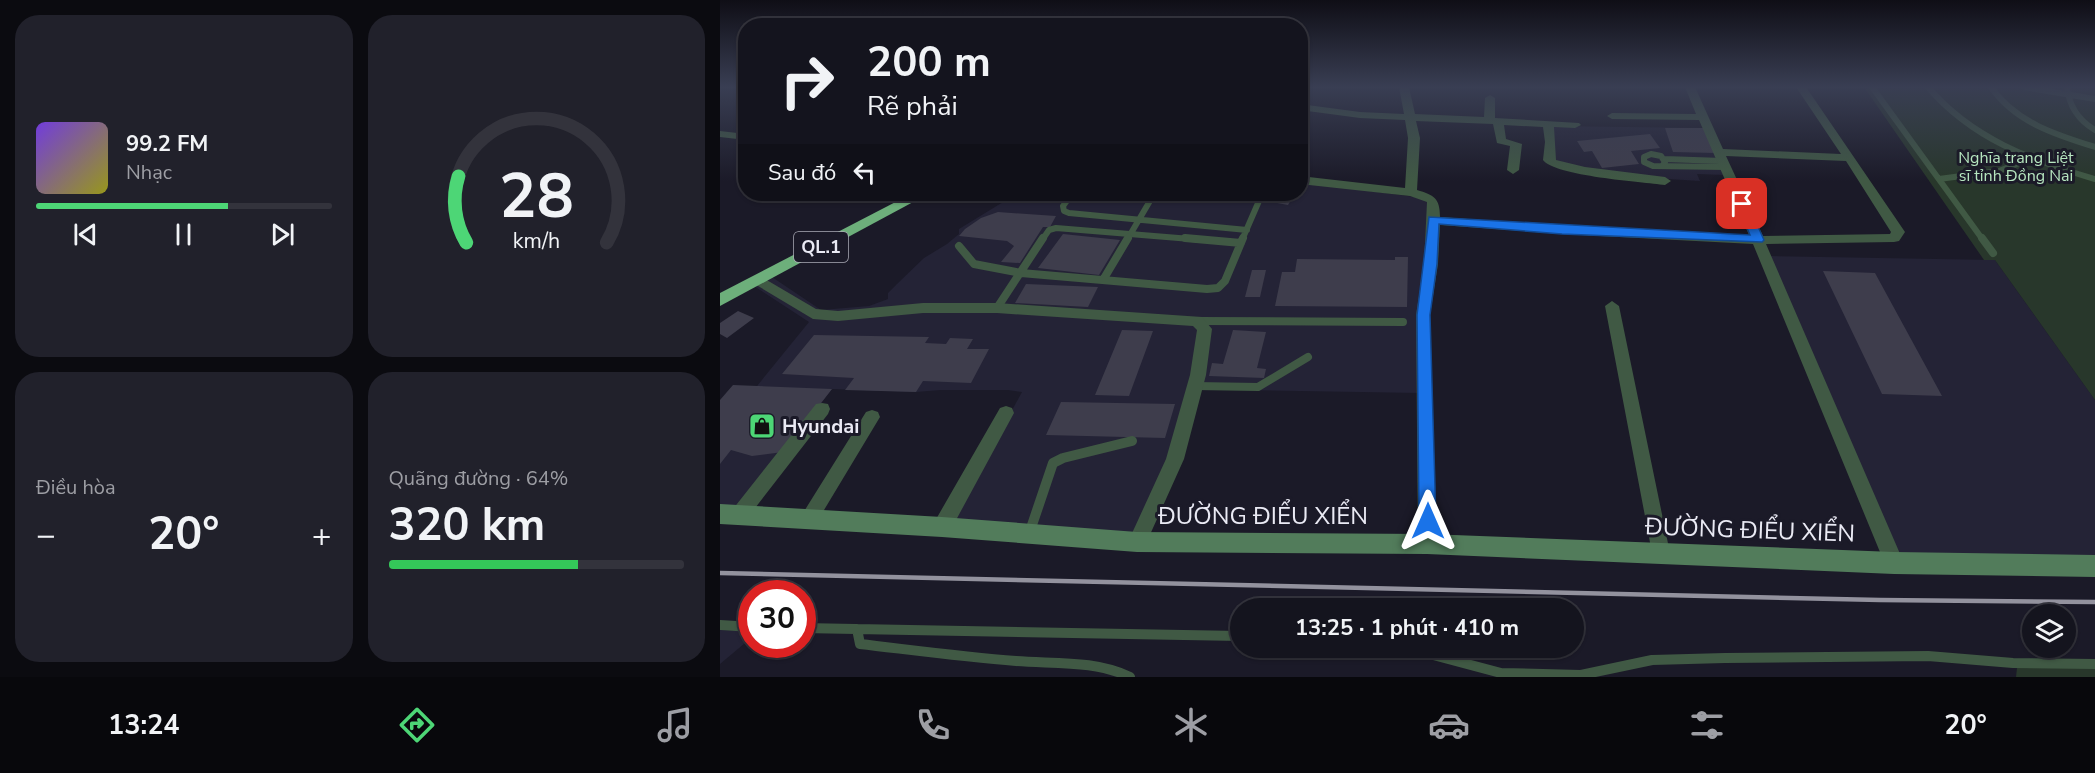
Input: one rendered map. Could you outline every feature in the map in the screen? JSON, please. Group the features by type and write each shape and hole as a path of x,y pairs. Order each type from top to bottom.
{"highway":[{"name":"QL.1","path":"720,288 886,201"},
{"name":"QL.1","path":"720,300 908,201"}],"street":[{"path":"1411,119 1414,138 1411,192"},
{"path":"1444,119 1575,124"},
{"path":"1704,119 1758,240 1894,563"},
{"path":"1433,220 1562,230 1758,240 1894,238 1898,232 1895,225 1823,119"},
{"path":"1493,121 1501,141 1516,144 1513,170"},
{"path":"1548,123 1551,142 1549,160 1552,163 1584,171 1665,181"},
{"path":"720,134 738,135"},
{"path":"1722,160 1850,158"},
{"path":"1308,181 1411,192 1430,198 1433,202 1431,264 1423,315 1427,544"},
{"path":"758,280 813,314 838,316 923,308 997,308 1197,321 1204,329 1195,386 1175,459 1137,542"},
{"path":"1612,306 1661,553"},
{"path":"729,515 822,409"},
{"path":"942,527 1006,413"},
{"path":"809,519 872,417"},
{"name":"ĐƯỜNG ĐIỂU XIỂN","path":"729,515 942,527 1137,542 1427,544 1894,563 2095,566"}],"lane":[{"path":"1895,119 1993,253"},
{"path":"1961,119 1982,133 2032,158 2066,171 2095,178"},
{"path":"2027,119 2072,140 2095,147"},
{"path":"2080,119 2095,130"},
{"path":"1939,179 1990,174 2013,168 2032,158"},
{"path":"1664,162 1722,160"},
{"path":"1067,201 1063,206 1064,211 1246,230"},
{"path":"1103,280 1150,201"},
{"path":"959,246 974,264 1021,273 1218,288 1225,281 1259,201"},
{"path":"997,308 1049,230 1056,228 1241,243"},
{"path":"1197,321 1403,322"},
{"path":"1195,386 1258,387 1308,357"},
{"path":"1029,533 1053,463 1063,458 1132,441"},
{"path":"720,626 738,627"},
{"path":"816,628 1230,636"},
{"path":"857,629 860,644 1017,661 1080,665 1124,673 1130,677"},
{"path":"1445,658 1501,673 1581,675 1652,660 1725,658 1928,656 2013,663 2095,664"}],"shaded area":[{"path":"1552,126 1705,128 1725,175 1697,174 1700,181 1668,179 1587,169 1553,160"},
{"path":"1308,183 1423,198 1429,203 1420,393 1189,389 1169,458 1134,536 951,522 1022,392 832,389 737,510 720,509 720,400 757,386 809,322 754,286 772,277 821,310 869,306 888,299 888,293 897,284 924,258 959,234 959,229 1005,201 1308,201"},
{"path":"1769,256 1995,260 2095,400 2095,561 1897,557"},
{"path":"720,630 738,631 738,649 720,664"}],"green space":[{"name":"Nghĩa trang Liệt sĩ tỉnh Đồng Nai","path":"1886,119 2095,119 2095,400 1995,260 1984,260"},
{"path":"2017,668 2095,668 2095,677 2016,677"}],"building":[{"path":"1665,128 1705,128 1716,153 1673,152"},
{"path":"1650,134 1660,148 1631,151 1639,164 1602,168 1592,151 1584,152 1577,141"},
{"path":"1278,201 1290,201 1288,205 1277,203"},
{"path":"998,212 1056,216 1050,227 1043,227 1020,263 1001,262 1014,246 1007,241 959,236 981,218"},
{"path":"1063,234 1120,240 1099,275 1038,268"},
{"path":"1395,257 1408,257 1407,307 1275,306 1282,272 1295,272 1297,259 1395,260"},
{"path":"1252,270 1266,270 1260,297 1245,297"},
{"path":"1823,271 1875,273 1942,396 1882,394"},
{"path":"1026,284 1098,287 1088,307 1015,303"},
{"path":"738,311 754,318 727,338 720,334 720,323"},
{"path":"1122,330 1153,331 1129,396 1095,395"},
{"path":"1233,330 1266,332 1257,368 1266,369 1264,378 1209,376 1212,363 1223,364"},
{"path":"814,335 929,337 925,343 946,344 950,338 973,339 967,349 989,349 971,383 923,381 916,392 845,390 854,378 782,374"},
{"name":"Hyundai","path":"733,385 832,389 783,452 752,456 731,450 720,464 720,400"},
{"path":"1061,402 1175,404 1165,438 1046,435"}],"railway":[{"path":"720,573 1880,600 2095,602"}],"place":[{"name":"Hyundai","path":"762,426"}],"route":[{"path":"1428,521 1423,315 1431,264 1433,220 1562,230 1758,240 1742,204"}]}
